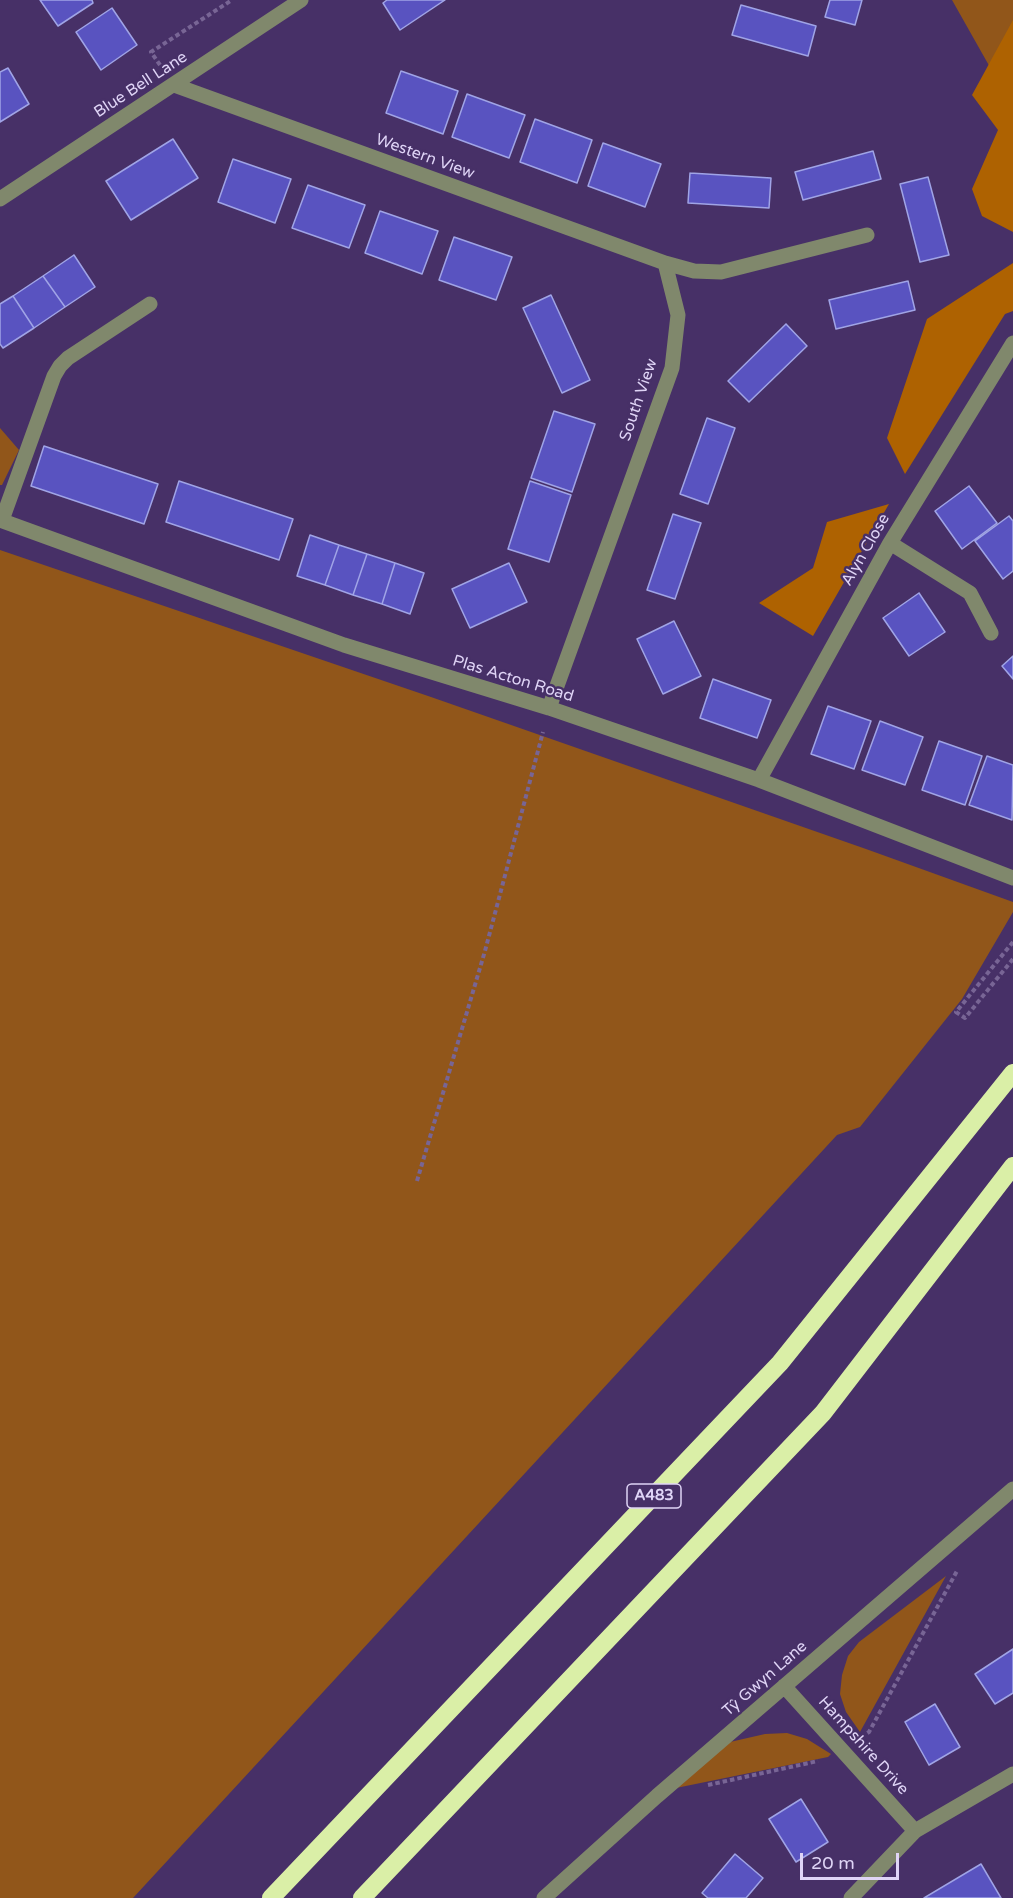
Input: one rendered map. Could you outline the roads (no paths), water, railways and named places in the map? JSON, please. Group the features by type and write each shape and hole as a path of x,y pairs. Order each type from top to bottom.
{"highway":[{"name":"A483","path":"271,1898 780,1363 1013,1072"},
{"path":"362,1898 823,1413 1013,1166"}],"street":[{"name":"Blue Bell Lane","path":"0,199 301,0"},
{"name":"Western View","path":"174,85 665,263"},
{"path":"665,263 694,271 721,272 867,235"},
{"name":"South View","path":"549,708 672,368 678,315 665,263"},
{"path":"1,520 54,376 60,366 68,358 150,304"},
{"name":"Alyn Close","path":"759,780 890,543 1013,343"},
{"name":"Plas Acton Road","path":"1,520 344,645 549,708 759,780 1013,878"},
{"path":"890,543 970,593 991,633"},
{"name":"Tŷ Gwyn Lane","path":"544,1898 657,1796 1013,1489"},
{"name":"Hampshire Drive","path":"784,1686 915,1831"},
{"path":"851,1898 915,1831 1013,1774"}]}
